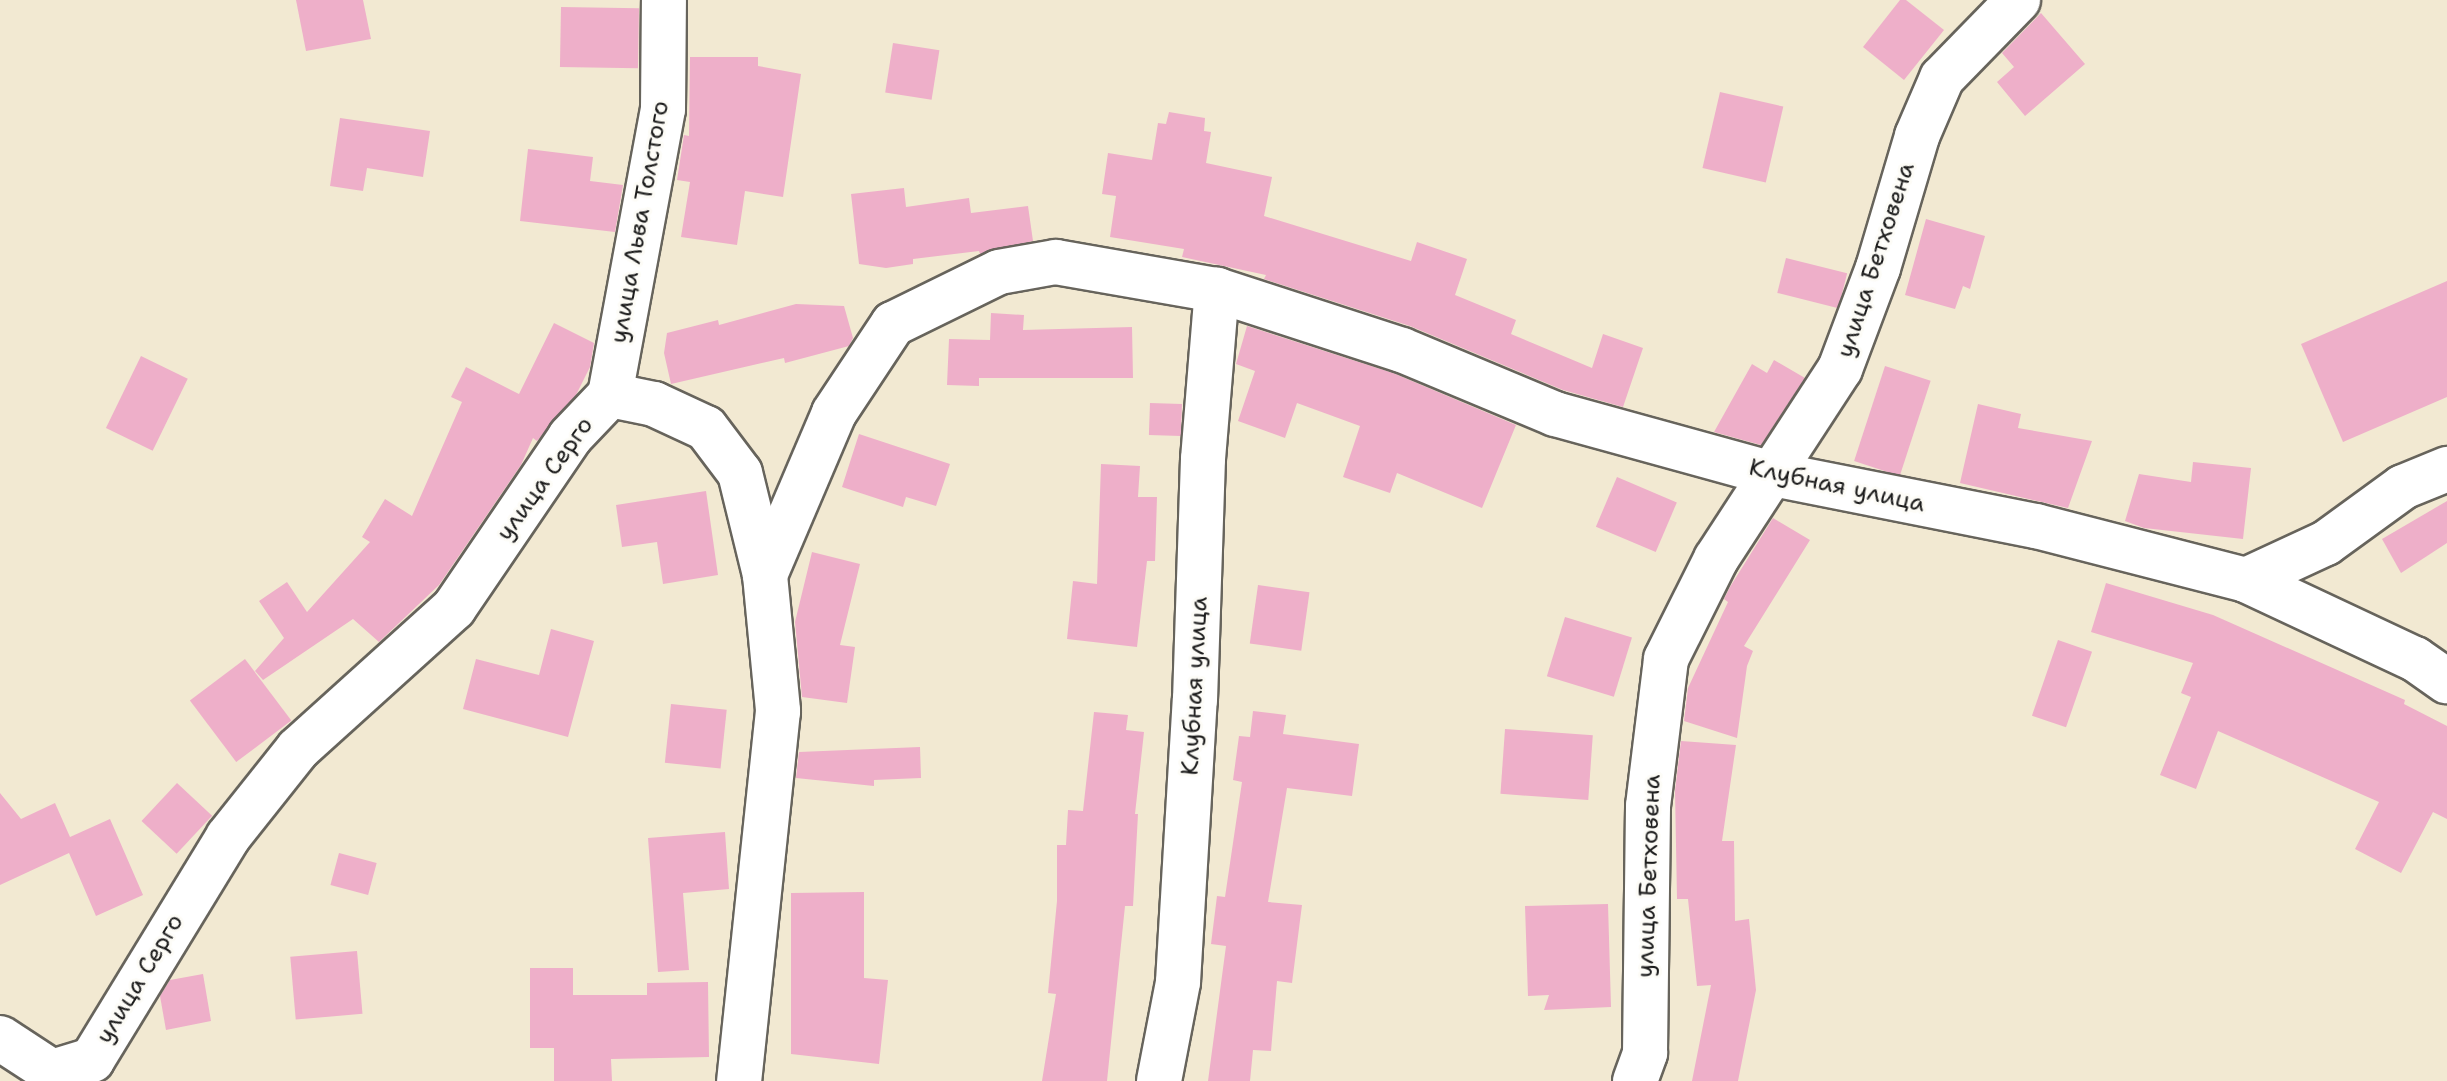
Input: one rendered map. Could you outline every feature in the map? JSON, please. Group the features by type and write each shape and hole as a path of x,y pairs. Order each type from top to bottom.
{"street":[{"name":"улица Льва Толстого","path":"610,395 663,109 664,0"},
{"name":"улица Бетховена","path":"1635,1081 1645,1053 1648,806 1666,659 1716,559 1840,369 1878,268 1917,136 1942,78 2018,0"},
{"name":"Клубная улица","path":"765,575 834,413 893,324 999,272 1056,262 1217,290 1402,350 1555,414 1773,474 2036,526 2246,580 2415,659 2447,681"},
{"name":"Клубная улица","path":"1159,1081 1178,982 1195,700 1203,459 1217,290"},
{"name":"улица Серго","path":"0,1038 52,1072 92,1060 228,837 298,749 454,608 570,437 610,395 654,404 706,428 740,473 765,575 778,711 739,1081"},
{"path":"2246,580 2326,543 2403,487 2447,469"}],"building":[{"path":"296,0 363,0 371,39 306,51"},
{"path":"1900,0 1906,0 1944,30 1904,80 1863,47"},
{"path":"561,7 639,8 638,68 560,67"},
{"path":"2041,13 2085,64 2025,116 1997,82 2014,67 2002,53"},
{"path":"893,43 939,50 932,100 885,92"},
{"path":"690,57 758,57 758,66 801,74 783,197 745,191 737,245 681,237 690,182 677,180 684,135 689,136"},
{"path":"1720,92 1783,107 1766,183 1702,168"},
{"path":"1169,112 1205,118 1204,131 1211,132 1206,163 1272,177 1264,216 1411,261 1417,242 1467,259 1455,295 1516,320 1511,334 1592,368 1603,334 1643,348 1623,407 1563,390 1410,326 1264,279 1266,275 1182,257 1184,249 1110,237 1116,196 1102,194 1108,153 1152,160 1158,123 1166,124"},
{"path":"340,118 430,131 423,177 367,168 363,191 330,186"},
{"path":"528,149 593,157 590,181 623,185 615,232 520,221"},
{"path":"904,188 906,207 969,198 971,213 1028,206 1033,241 980,254 979,251 913,259 913,264 886,268 859,264 851,194"},
{"path":"1926,219 1985,236 1970,289 1963,286 1955,309 1905,295"},
{"path":"1786,258 1847,273 1838,308 1777,293"},
{"path":"2447,281 2447,397 2343,442 2301,344"},
{"path":"796,304 844,306 853,338 849,346 785,363 784,358 671,384 664,353 667,333 718,320 719,325"},
{"path":"991,313 1024,315 1023,330 1132,327 1133,378 979,378 979,386 947,385 949,339 990,340"},
{"path":"554,323 594,343 590,367 576,395 537,441 533,438 521,465 439,585 379,642 353,619 263,680 255,671 284,638 259,601 287,582 307,612 370,542 362,537 385,499 412,516 462,402 451,397 466,367 519,394"},
{"path":"1247,326 1393,373 1516,425 1482,508 1397,473 1390,493 1343,477 1360,426 1297,403 1285,438 1238,421 1255,371 1236,364"},
{"path":"141,356 188,379 153,451 106,428"},
{"path":"1774,360 1805,378 1761,445 1714,432 1752,364 1767,373"},
{"path":"1885,366 1931,381 1900,476 1854,461"},
{"path":"1150,403 1182,404 1181,436 1149,435"},
{"path":"1978,404 2021,414 2018,428 2092,441 2068,508 1960,483"},
{"path":"859,434 950,464 936,506 906,497 903,507 842,487"},
{"path":"2193,462 2251,468 2243,539 2144,528 2125,521 2139,474 2191,482"},
{"path":"1101,464 1140,466 1138,497 1157,497 1155,561 1147,561 1137,647 1067,639 1073,581 1097,584"},
{"path":"1617,477 1677,502 1656,552 1596,527"},
{"path":"706,491 718,575 663,584 657,542 622,547 616,505"},
{"path":"2447,501 2447,543 2401,573 2382,539"},
{"path":"1773,518 1810,540 1744,646 1753,651 1747,666 1737,738 1684,721 1688,688 1728,602 1724,599 1730,587"},
{"path":"812,552 860,564 840,645 855,647 847,703 802,697 795,622"},
{"path":"2106,583 2213,615 2405,700 2404,704 2447,726 2447,819 2433,812 2401,873 2355,849 2379,802 2218,731 2196,789 2160,775 2191,697 2181,693 2193,663 2091,632"},
{"path":"1258,585 1309,592 1301,651 1250,643"},
{"path":"1565,617 1632,637 1614,697 1547,676"},
{"path":"551,629 594,641 568,737 463,709 476,659 539,675"},
{"path":"2058,640 2092,652 2066,727 2032,716"},
{"path":"245,659 291,720 236,762 190,701"},
{"path":"671,704 727,710 721,769 665,763"},
{"path":"1253,711 1286,715 1283,734 1359,744 1352,796 1287,788 1268,902 1302,905 1292,983 1277,981 1271,1051 1253,1050 1250,1081 1208,1081 1226,946 1211,944 1217,896 1225,897 1242,782 1233,780 1239,736 1250,737"},
{"path":"1094,712 1128,715 1126,730 1144,732 1135,814 1138,814 1133,906 1125,906 1107,1081 1042,1081 1056,994 1048,993 1057,901 1057,845 1066,845 1068,810 1083,811"},
{"path":"1505,729 1593,735 1588,800 1500,794"},
{"path":"1681,741 1736,745 1722,841 1734,841 1735,921 1749,919 1756,990 1738,1081 1692,1081 1711,985 1697,986 1688,899 1677,899 1675,791"},
{"path":"920,747 921,778 874,780 874,786 796,778 799,752"},
{"path":"177,783 212,816 177,854 142,821"},
{"path":"0,793 21,819 55,803 70,837 110,819 143,895 96,916 69,853 0,885"},
{"path":"725,832 729,889 683,893 689,970 658,972 648,838"},
{"path":"339,853 377,863 368,895 330,885"},
{"path":"864,892 864,978 888,980 879,1064 791,1054 791,893"},
{"path":"1608,904 1611,1007 1544,1010 1549,995 1528,996 1525,906"},
{"path":"357,951 362,1014 296,1020 290,957"},
{"path":"530,968 573,968 573,995 647,995 647,983 708,982 709,1057 611,1059 612,1081 554,1081 554,1048 530,1048"},
{"path":"203,974 211,1021 166,1030 160,996 170,980"}]}
